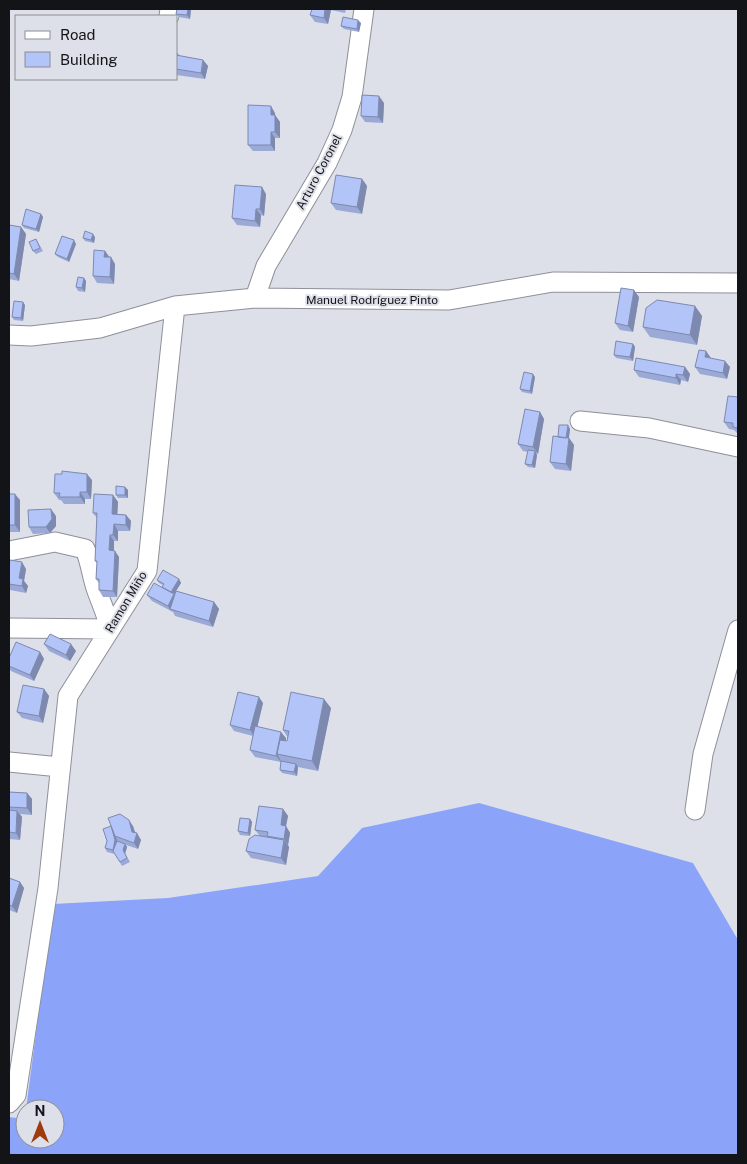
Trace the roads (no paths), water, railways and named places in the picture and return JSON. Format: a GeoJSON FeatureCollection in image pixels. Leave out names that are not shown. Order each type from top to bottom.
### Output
{"type":"FeatureCollection","features":[{"type":"Feature","properties":{"kind":"street","name":"Arturo Coronel"},"geometry":{"type":"LineString","coordinates":[[255,298],[266,266],[327,162],[342,130],[352,97],[364,9]]}},
{"type":"Feature","properties":{"kind":"street","name":"Manuel Rodríguez Pinto"},"geometry":{"type":"LineString","coordinates":[[9,335],[31,336],[100,328],[175,306],[255,298],[449,300],[553,282],[738,283]]}},
{"type":"Feature","properties":{"kind":"street","name":"Ramon Miño"},"geometry":{"type":"LineString","coordinates":[[9,1103],[16,1095],[48,888],[68,696],[147,570],[175,306]]}},
{"type":"Feature","properties":{"kind":"street"},"geometry":{"type":"LineString","coordinates":[[580,421],[649,428],[738,446]]}},
{"type":"Feature","properties":{"kind":"street"},"geometry":{"type":"LineString","coordinates":[[9,551],[55,542],[85,549],[92,566],[97,591],[106,608],[110,629],[9,628]]}},
{"type":"Feature","properties":{"kind":"street"},"geometry":{"type":"LineString","coordinates":[[695,810],[703,754],[738,630]]}},
{"type":"Feature","properties":{"kind":"street"},"geometry":{"type":"LineString","coordinates":[[9,762],[60,767]]}}]}
